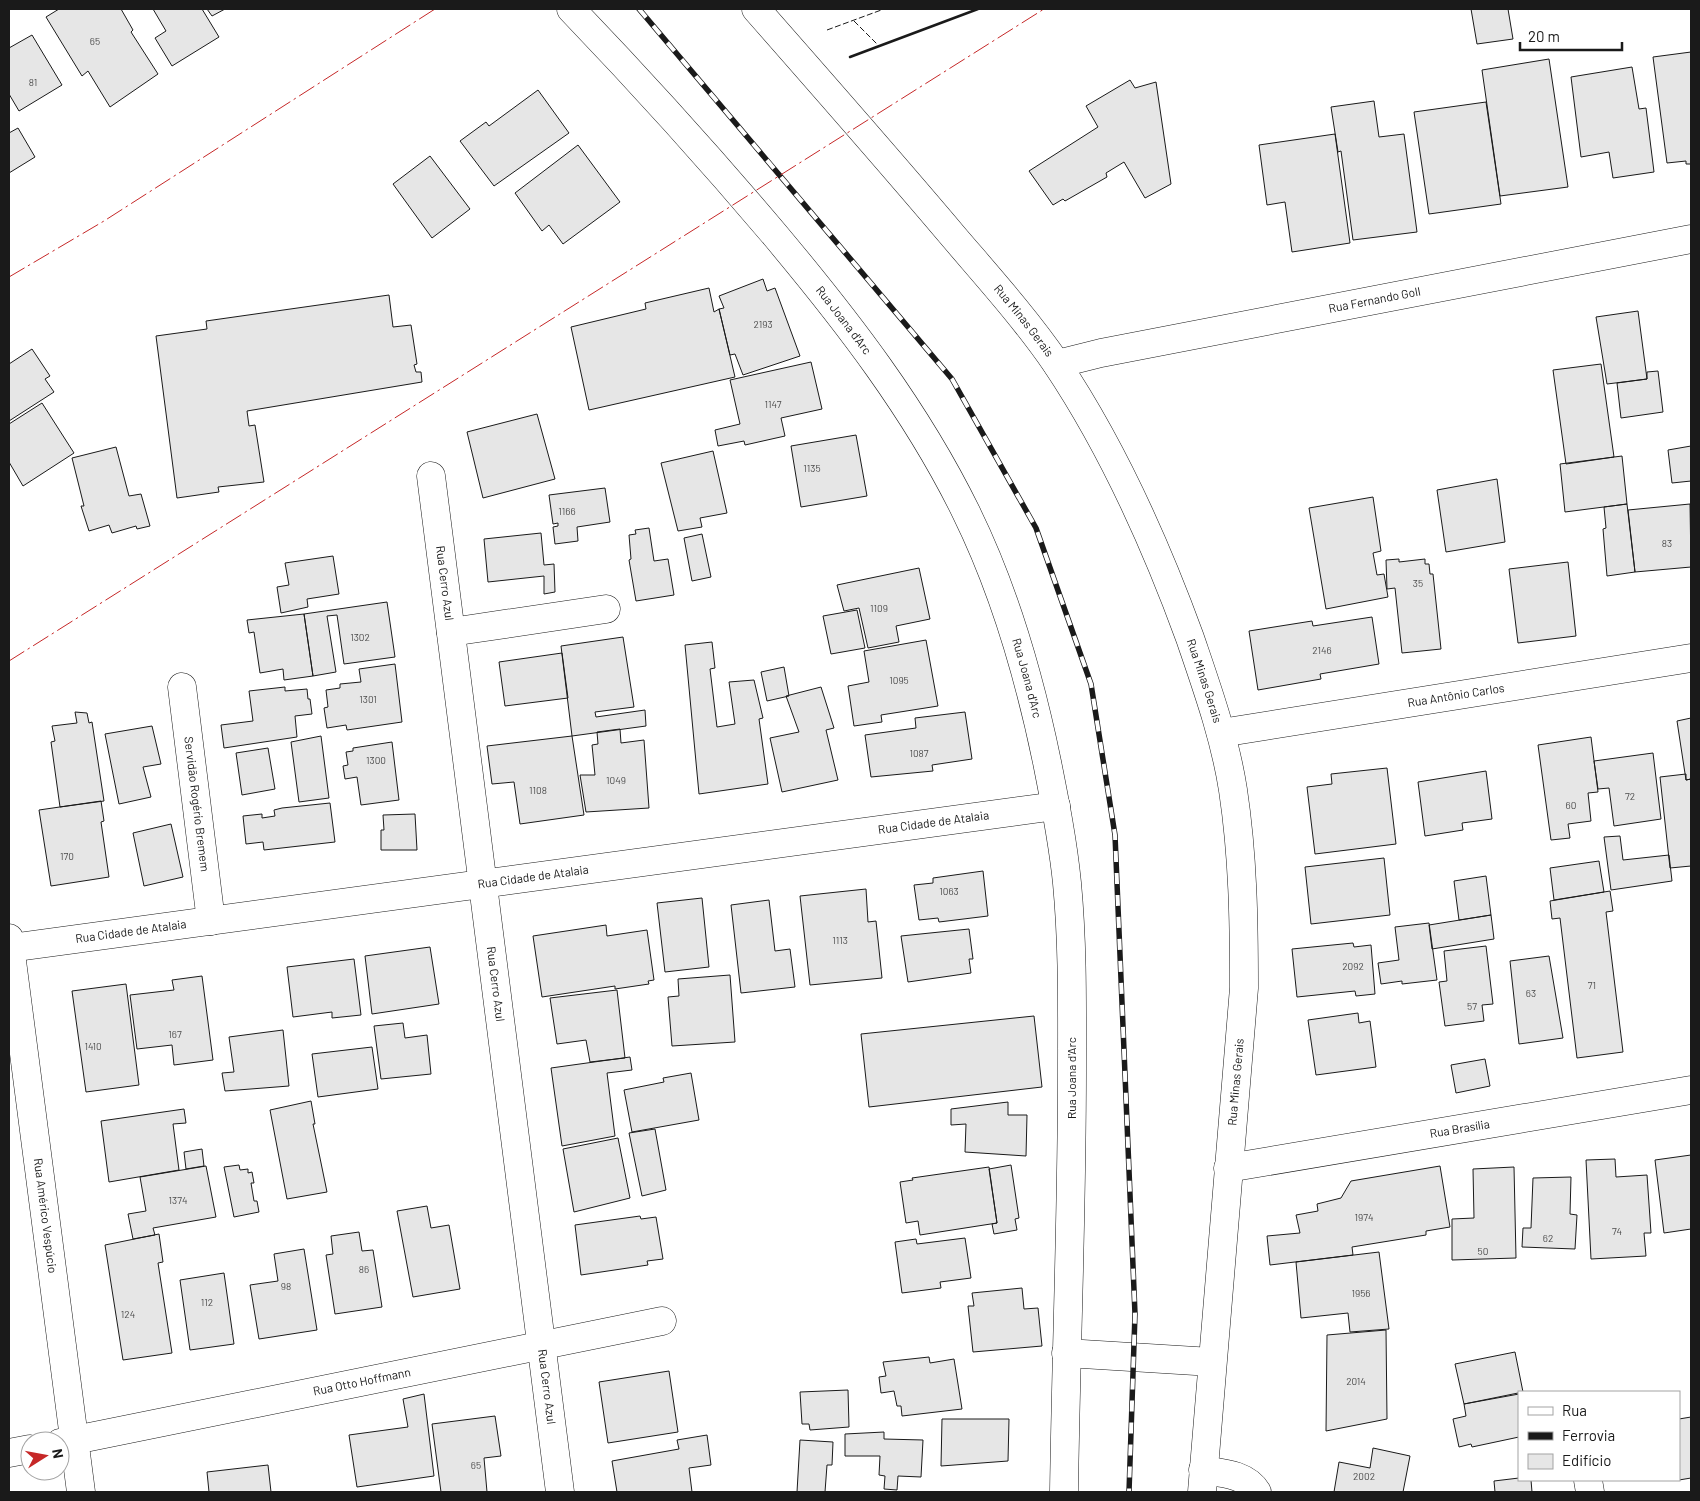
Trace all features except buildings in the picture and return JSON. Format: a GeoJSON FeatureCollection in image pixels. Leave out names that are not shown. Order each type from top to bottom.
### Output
{"type":"FeatureCollection","features":[{"type":"Feature","properties":{"kind":"street","name":"Rua Joana d'Arc"},"geometry":{"type":"LineString","coordinates":[[571,9],[688,133],[833,303],[925,437],[966,512],[1006,606],[1038,716],[1056,806],[1067,884],[1072,976],[1072,1130],[1064,1492]]}},
{"type":"Feature","properties":{"kind":"street","name":"Rua Minas Gerais"},"geometry":{"type":"LineString","coordinates":[[756,9],[909,182],[1018,311],[1057,364],[1111,455],[1168,578],[1210,692],[1233,788],[1240,844],[1244,917],[1244,988],[1203,1481]]}},
{"type":"Feature","properties":{"kind":"street","name":"Rua Fernando Goll"},"geometry":{"type":"LineString","coordinates":[[1057,364],[1100,353],[1691,239]]}},
{"type":"Feature","properties":{"kind":"street","name":"Rua Cerro Azul"},"geometry":{"type":"LineString","coordinates":[[431,476],[560,1492]]}},
{"type":"Feature","properties":{"kind":"street"},"geometry":{"type":"LineString","coordinates":[[451,632],[606,609]]}},
{"type":"Feature","properties":{"kind":"street","name":"Rua Antônio Carlos"},"geometry":{"type":"LineString","coordinates":[[1221,733],[1691,658]]}},
{"type":"Feature","properties":{"kind":"street","name":"Servidão Rogério Bremem"},"geometry":{"type":"LineString","coordinates":[[182,687],[211,921]]}},
{"type":"Feature","properties":{"kind":"street","name":"Rua Cidade de Atalaia"},"geometry":{"type":"LineString","coordinates":[[9,943],[211,921],[1056,806]]}},
{"type":"Feature","properties":{"kind":"street","name":"Rua Américo Vespúcio"},"geometry":{"type":"LineString","coordinates":[[9,943],[66,1431]]}},
{"type":"Feature","properties":{"kind":"street","name":"Rua Brasília"},"geometry":{"type":"LineString","coordinates":[[1228,1168],[1691,1090]]}},
{"type":"Feature","properties":{"kind":"street","name":"Rua Otto Hoffmann"},"geometry":{"type":"LineString","coordinates":[[70,1440],[662,1321]]}},
{"type":"Feature","properties":{"kind":"street"},"geometry":{"type":"LineString","coordinates":[[1066,1353],[1212,1362]]}},
{"type":"Feature","properties":{"kind":"street","name":"Rua Américo Vespúcio"},"geometry":{"type":"LineString","coordinates":[[70,1452],[81,1492]]}},
{"type":"Feature","properties":{"kind":"street"},"geometry":{"type":"LineString","coordinates":[[1203,1481],[1237,1476],[1253,1485],[1257,1492]]}},
{"type":"Feature","properties":{"kind":"railway"},"geometry":{"type":"LineString","coordinates":[[639,9],[952,379],[1036,528],[1091,684],[1115,835],[1135,1314],[1129,1492]]}},
{"type":"Feature","properties":{"kind":"fence"},"geometry":{"type":"LineString","coordinates":[[827,30],[884,9]]}},
{"type":"Feature","properties":{"kind":"fence"},"geometry":{"type":"LineString","coordinates":[[854,21],[879,46]]}},
{"type":"Feature","properties":{"kind":"wall"},"geometry":{"type":"LineString","coordinates":[[850,57],[978,9]]}},
{"type":"Feature","properties":{"kind":"power"},"geometry":{"type":"LineString","coordinates":[[9,277],[104,221],[435,9]]}},
{"type":"Feature","properties":{"kind":"power"},"geometry":{"type":"LineString","coordinates":[[9,661],[1044,9]]}}]}
